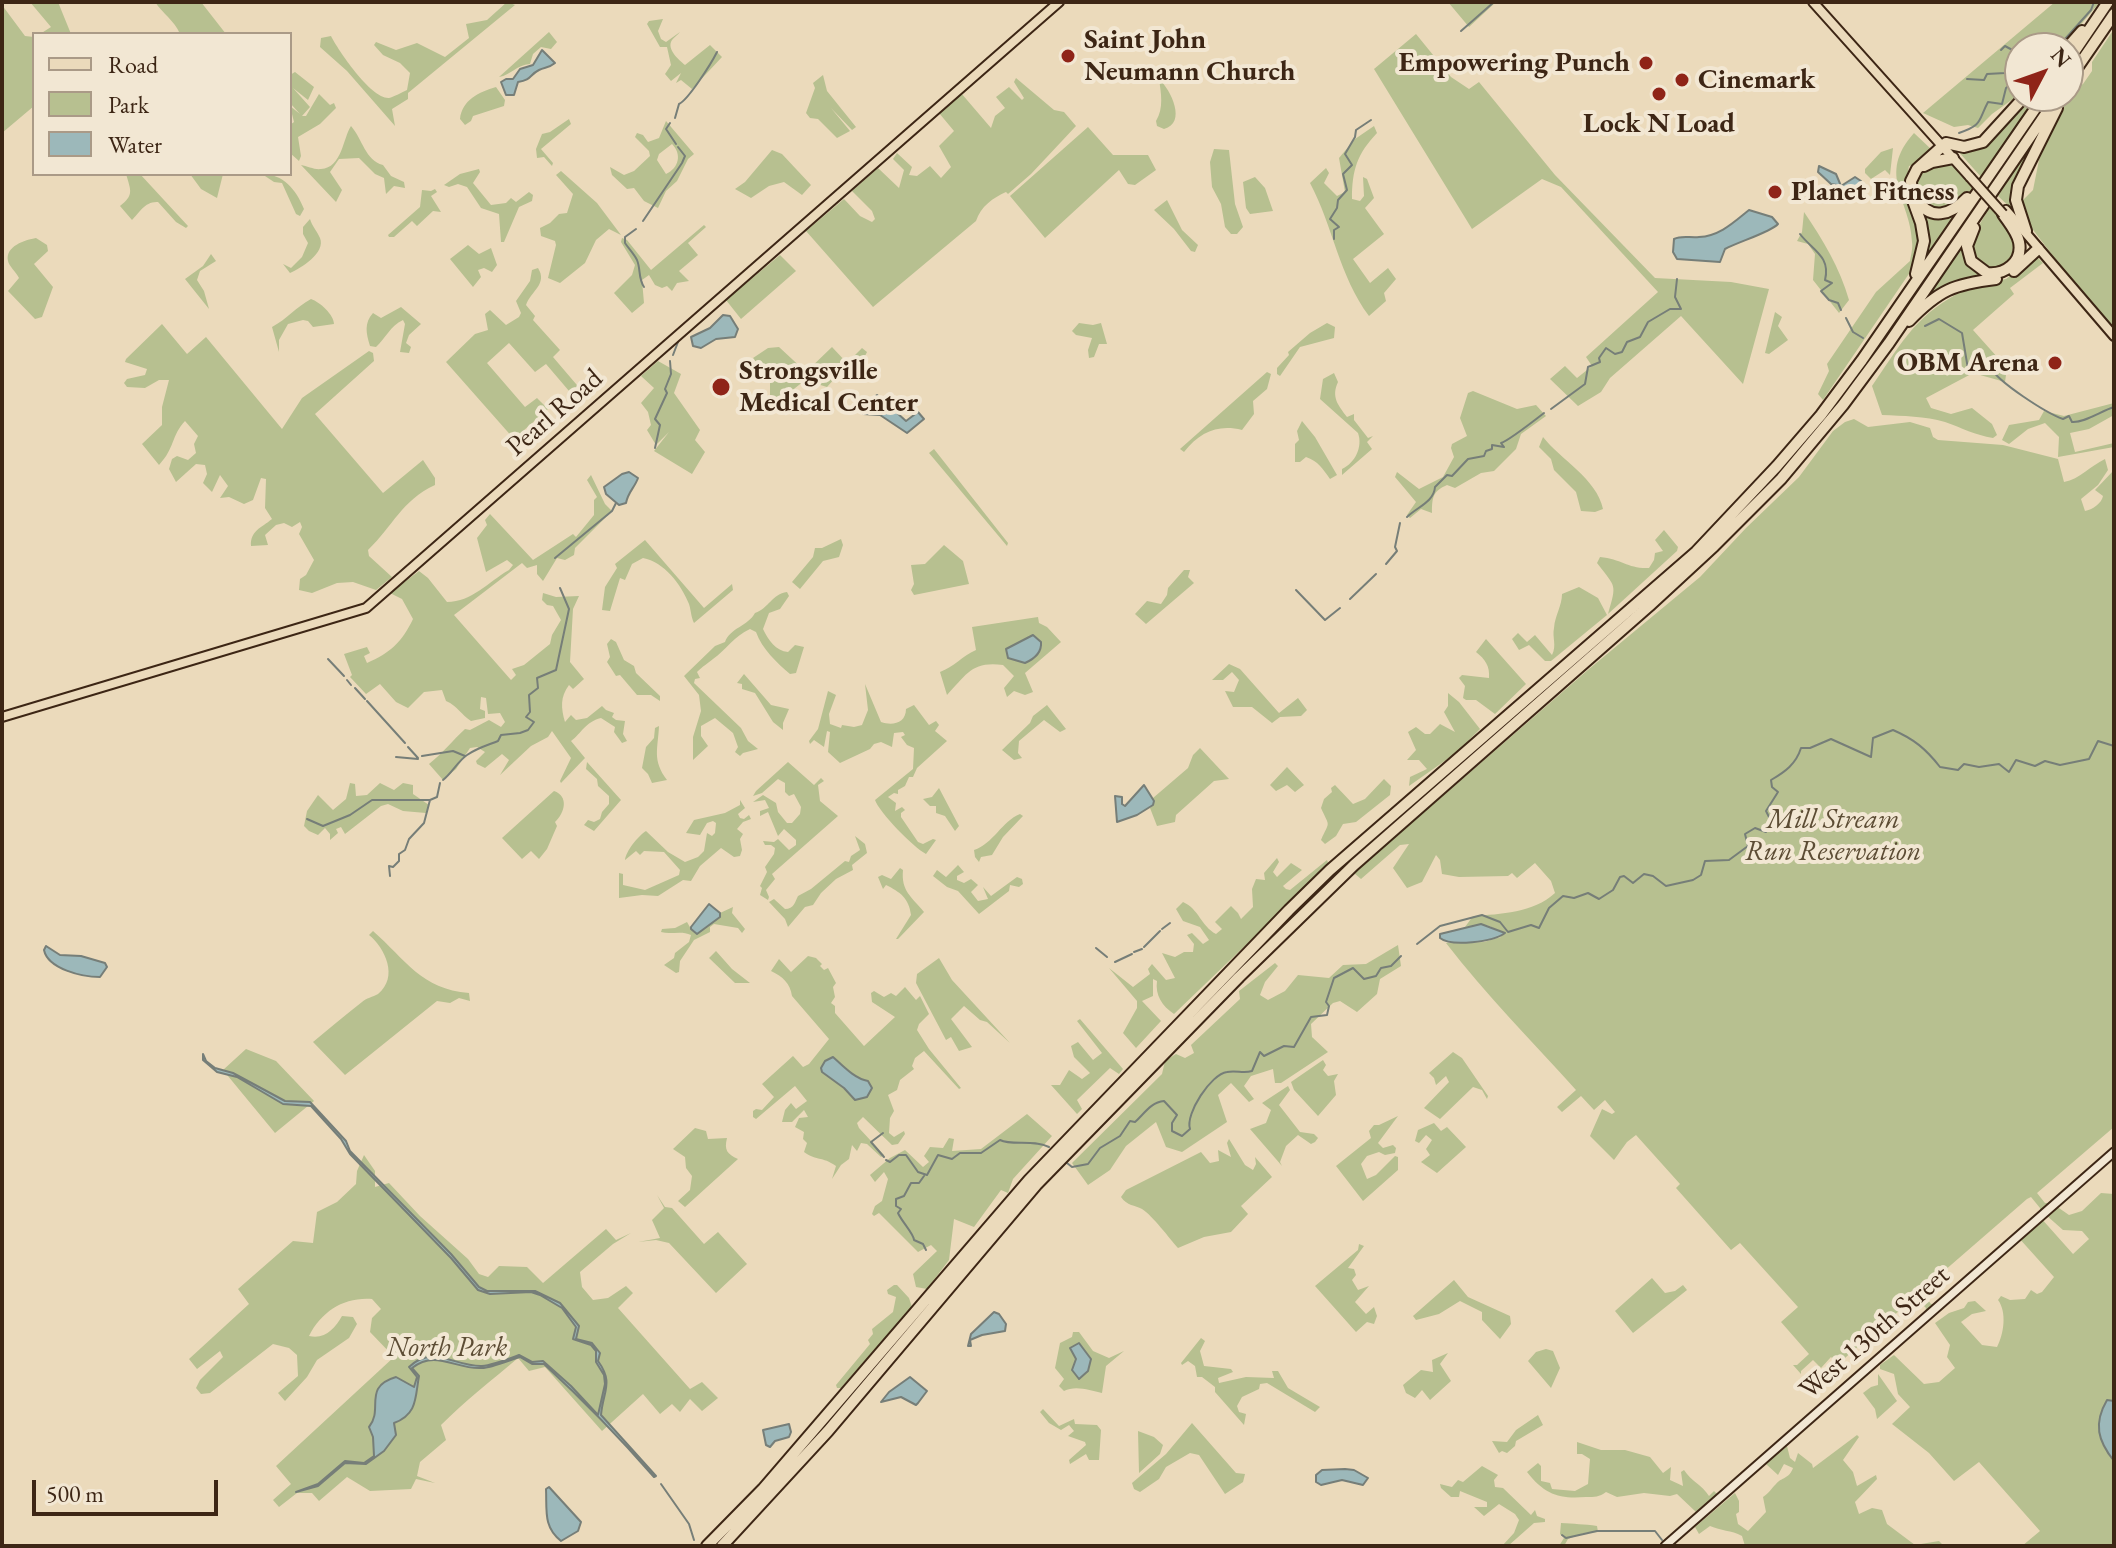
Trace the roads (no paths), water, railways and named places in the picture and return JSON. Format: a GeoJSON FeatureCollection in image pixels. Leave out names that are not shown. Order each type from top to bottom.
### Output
{"type":"FeatureCollection","features":[{"type":"Feature","properties":{"kind":"highway"},"geometry":{"type":"LineString","coordinates":[[2081,32],[2108,2]]}},
{"type":"Feature","properties":{"kind":"highway"},"geometry":{"type":"LineString","coordinates":[[2084,37],[2108,2]]}},
{"type":"Feature","properties":{"kind":"highway"},"geometry":{"type":"LineString","coordinates":[[2084,58],[2114,14]]}},
{"type":"Feature","properties":{"kind":"highway"},"geometry":{"type":"LineString","coordinates":[[2084,65],[2105,28]]}},
{"type":"Feature","properties":{"kind":"highway"},"geometry":{"type":"LineString","coordinates":[[1890,319],[1915,275],[1924,249],[1922,228],[1912,198],[1911,181],[1917,169],[1944,145],[1964,147],[1983,142],[2010,112]]}},
{"type":"Feature","properties":{"kind":"highway"},"geometry":{"type":"LineString","coordinates":[[707,1546],[763,1489],[1029,1180],[1330,870],[1705,543],[1821,415],[2033,112]]}},
{"type":"Feature","properties":{"kind":"highway"},"geometry":{"type":"LineString","coordinates":[[722,1546],[828,1431],[1037,1184],[1239,977],[1354,865],[1714,546],[1781,479],[1843,405],[1889,343],[2049,112]]}},
{"type":"Feature","properties":{"kind":"highway"},"geometry":{"type":"LineString","coordinates":[[2026,231],[2016,200],[2018,186],[2053,112]]}},
{"type":"Feature","properties":{"kind":"highway"},"geometry":{"type":"LineString","coordinates":[[1953,158],[1927,164],[1914,181],[1916,199],[1922,208],[1932,213],[1942,215],[1957,209],[2007,150]]}},
{"type":"Feature","properties":{"kind":"highway"},"geometry":{"type":"LineString","coordinates":[[2005,212],[2016,235],[2019,252],[2014,264],[2006,270],[1987,273],[1969,259],[1968,238],[2014,161]]}},
{"type":"Feature","properties":{"kind":"highway"},"geometry":{"type":"LineString","coordinates":[[1889,343],[1925,304],[1942,291],[1959,284],[2006,276],[2038,249]]}},
{"type":"Feature","properties":{"kind":"main road","name":"Pearl Road"},"geometry":{"type":"LineString","coordinates":[[2,717],[366,608],[1059,2]]}},
{"type":"Feature","properties":{"kind":"main road"},"geometry":{"type":"LineString","coordinates":[[1813,2],[1930,130],[1935,131],[1953,158],[1972,175]]}},
{"type":"Feature","properties":{"kind":"main road"},"geometry":{"type":"LineString","coordinates":[[1944,145],[2114,336]]}},
{"type":"Feature","properties":{"kind":"main road"},"geometry":{"type":"LineString","coordinates":[[2005,212],[2026,231],[2038,249]]}},
{"type":"Feature","properties":{"kind":"main road","name":"West 130th Street"},"geometry":{"type":"LineString","coordinates":[[1665,1546],[2114,1152]]}},
{"type":"Feature","properties":{"kind":"water"},"geometry":{"type":"Polygon","coordinates":[[[542,50],[555,63],[518,82],[514,95],[506,95],[501,82],[513,79],[520,69],[533,65],[542,50]]]}},
{"type":"Feature","properties":{"kind":"water"},"geometry":{"type":"Polygon","coordinates":[[[1819,166],[1836,174],[1841,186],[1855,177],[1861,181],[1860,187],[1842,195],[1837,185],[1831,184],[1818,172],[1819,166]]]}},
{"type":"Feature","properties":{"kind":"water"},"geometry":{"type":"Polygon","coordinates":[[[1749,210],[1772,217],[1778,224],[1725,249],[1720,262],[1677,259],[1673,252],[1674,239],[1714,234],[1749,210]]]}},
{"type":"Feature","properties":{"kind":"water"},"geometry":{"type":"Polygon","coordinates":[[[723,315],[730,316],[738,329],[735,337],[716,339],[701,348],[693,346],[691,337],[710,328],[723,315]]]}},
{"type":"Feature","properties":{"kind":"water"},"geometry":{"type":"Polygon","coordinates":[[[877,395],[906,421],[918,412],[924,419],[907,433],[880,415],[863,414],[861,406],[877,395]]]}},
{"type":"Feature","properties":{"kind":"water"},"geometry":{"type":"Polygon","coordinates":[[[629,472],[638,478],[626,503],[619,505],[606,494],[604,487],[629,472]]]}},
{"type":"Feature","properties":{"kind":"water"},"geometry":{"type":"Polygon","coordinates":[[[1033,635],[1041,642],[1039,652],[1034,657],[1025,663],[1008,658],[1006,649],[1033,635]]]}},
{"type":"Feature","properties":{"kind":"water"},"geometry":{"type":"Polygon","coordinates":[[[1144,785],[1154,801],[1153,805],[1117,822],[1115,796],[1122,797],[1125,806],[1144,785]]]}},
{"type":"Feature","properties":{"kind":"water"},"geometry":{"type":"Polygon","coordinates":[[[709,904],[720,913],[720,917],[697,934],[691,927],[709,904]]]}},
{"type":"Feature","properties":{"kind":"water"},"geometry":{"type":"Polygon","coordinates":[[[1481,924],[1505,933],[1472,942],[1440,938],[1440,934],[1481,924]]]}},
{"type":"Feature","properties":{"kind":"water"},"geometry":{"type":"Polygon","coordinates":[[[46,946],[60,955],[81,956],[105,963],[107,967],[100,977],[67,971],[47,957],[46,946]]]}},
{"type":"Feature","properties":{"kind":"water"},"geometry":{"type":"Polygon","coordinates":[[[203,1054],[215,1068],[233,1073],[285,1101],[310,1102],[346,1141],[350,1151],[479,1287],[487,1291],[535,1291],[560,1303],[579,1326],[576,1339],[592,1343],[600,1353],[598,1361],[607,1381],[601,1415],[656,1476],[544,1364],[532,1364],[520,1357],[495,1365],[473,1368],[429,1360],[412,1368],[419,1376],[414,1404],[407,1415],[394,1423],[396,1435],[384,1451],[366,1464],[345,1463],[318,1486],[296,1492],[318,1484],[345,1461],[364,1463],[374,1456],[369,1427],[375,1413],[376,1392],[386,1381],[396,1377],[414,1387],[417,1377],[409,1367],[418,1360],[436,1357],[482,1366],[519,1355],[532,1362],[543,1361],[598,1415],[604,1375],[591,1345],[573,1339],[576,1327],[562,1308],[531,1292],[490,1294],[478,1290],[350,1154],[341,1139],[311,1106],[283,1104],[237,1077],[217,1072],[203,1060],[203,1054]]]}},
{"type":"Feature","properties":{"kind":"water"},"geometry":{"type":"Polygon","coordinates":[[[833,1057],[854,1075],[868,1081],[872,1088],[867,1097],[855,1100],[822,1072],[825,1061],[833,1057]]]}},
{"type":"Feature","properties":{"kind":"water"},"geometry":{"type":"Polygon","coordinates":[[[994,1312],[1006,1324],[1005,1331],[982,1335],[970,1340],[971,1346],[968,1346],[971,1334],[994,1312]]]}},
{"type":"Feature","properties":{"kind":"water"},"geometry":{"type":"Polygon","coordinates":[[[1079,1343],[1091,1359],[1088,1371],[1079,1379],[1072,1370],[1076,1359],[1070,1348],[1079,1343]]]}},
{"type":"Feature","properties":{"kind":"water"},"geometry":{"type":"Polygon","coordinates":[[[910,1377],[927,1391],[916,1405],[901,1397],[881,1402],[889,1392],[910,1377]]]}},
{"type":"Feature","properties":{"kind":"water"},"geometry":{"type":"Polygon","coordinates":[[[2107,1400],[2114,1401],[2114,1461],[2099,1432],[2100,1417],[2107,1400]]]}},
{"type":"Feature","properties":{"kind":"water"},"geometry":{"type":"Polygon","coordinates":[[[789,1424],[789,1437],[775,1441],[770,1447],[766,1445],[763,1430],[789,1424]]]}},
{"type":"Feature","properties":{"kind":"water"},"geometry":{"type":"Polygon","coordinates":[[[1345,1469],[1368,1478],[1363,1485],[1342,1480],[1321,1485],[1316,1482],[1316,1475],[1322,1470],[1345,1469]]]}},
{"type":"Feature","properties":{"kind":"water"},"geometry":{"type":"Polygon","coordinates":[[[549,1487],[581,1522],[578,1531],[561,1541],[551,1530],[547,1518],[546,1489],[549,1487]]]}},
{"type":"Feature","properties":{"kind":"waterway"},"geometry":{"type":"LineString","coordinates":[[1461,31],[1494,2]]}},
{"type":"Feature","properties":{"kind":"waterway"},"geometry":{"type":"LineString","coordinates":[[2071,32],[2091,10],[2094,2]]}},
{"type":"Feature","properties":{"kind":"waterway"},"geometry":{"type":"LineString","coordinates":[[2001,50],[2004,47]]}},
{"type":"Feature","properties":{"kind":"waterway"},"geometry":{"type":"LineString","coordinates":[[675,118],[679,104],[705,73],[717,52]]}},
{"type":"Feature","properties":{"kind":"waterway"},"geometry":{"type":"LineString","coordinates":[[1967,79],[1984,80],[1987,74],[2004,73]]}},
{"type":"Feature","properties":{"kind":"waterway"},"geometry":{"type":"LineString","coordinates":[[1959,133],[1976,125],[1988,102],[2002,104],[2004,96]]}},
{"type":"Feature","properties":{"kind":"waterway"},"geometry":{"type":"LineString","coordinates":[[1334,239],[1334,230],[1339,227],[1330,219],[1338,200],[1347,190],[1343,174],[1352,165],[1345,154],[1356,130],[1371,120]]}},
{"type":"Feature","properties":{"kind":"waterway"},"geometry":{"type":"LineString","coordinates":[[670,123],[666,129],[676,144]]}},
{"type":"Feature","properties":{"kind":"waterway"},"geometry":{"type":"LineString","coordinates":[[643,221],[682,163],[685,156],[678,147]]}},
{"type":"Feature","properties":{"kind":"waterway"},"geometry":{"type":"LineString","coordinates":[[636,229],[625,237],[625,243],[637,260],[644,287]]}},
{"type":"Feature","properties":{"kind":"waterway"},"geometry":{"type":"LineString","coordinates":[[1800,234],[1823,259],[1825,280],[1832,283],[1821,291],[1829,300],[1838,303],[1841,310]]}},
{"type":"Feature","properties":{"kind":"waterway"},"geometry":{"type":"LineString","coordinates":[[1551,409],[1585,384],[1588,367],[1600,362],[1599,358],[1606,348],[1615,354],[1622,352],[1627,342],[1640,337],[1648,322],[1670,309],[1681,309],[1675,297],[1677,279]]}},
{"type":"Feature","properties":{"kind":"waterway"},"geometry":{"type":"LineString","coordinates":[[1846,318],[1853,332],[1863,338]]}},
{"type":"Feature","properties":{"kind":"waterway"},"geometry":{"type":"LineString","coordinates":[[1925,326],[1939,319],[1962,333],[1968,369],[1991,368],[2023,396],[2063,419],[2069,416],[2072,422],[2082,421],[2114,407]]}},
{"type":"Feature","properties":{"kind":"waterway"},"geometry":{"type":"LineString","coordinates":[[673,355],[678,342]]}},
{"type":"Feature","properties":{"kind":"waterway"},"geometry":{"type":"LineString","coordinates":[[655,448],[660,425],[655,419],[667,393],[670,361]]}},
{"type":"Feature","properties":{"kind":"waterway"},"geometry":{"type":"LineString","coordinates":[[1407,517],[1428,500],[1447,475],[1452,476],[1468,459],[1484,456],[1492,445],[1504,447],[1501,443],[1544,413]]}},
{"type":"Feature","properties":{"kind":"waterway"},"geometry":{"type":"LineString","coordinates":[[555,558],[612,511],[616,503]]}},
{"type":"Feature","properties":{"kind":"waterway"},"geometry":{"type":"LineString","coordinates":[[1386,564],[1397,551],[1395,547],[1400,523]]}},
{"type":"Feature","properties":{"kind":"waterway"},"geometry":{"type":"LineString","coordinates":[[1350,599],[1376,574]]}},
{"type":"Feature","properties":{"kind":"waterway"},"geometry":{"type":"LineString","coordinates":[[443,780],[471,753],[498,741],[501,735],[528,730],[534,722],[526,717],[530,712],[529,695],[538,688],[537,678],[556,670],[569,609],[560,588]]}},
{"type":"Feature","properties":{"kind":"waterway"},"geometry":{"type":"LineString","coordinates":[[1296,590],[1325,620],[1340,608]]}},
{"type":"Feature","properties":{"kind":"waterway"},"geometry":{"type":"LineString","coordinates":[[328,659],[344,676]]}},
{"type":"Feature","properties":{"kind":"waterway"},"geometry":{"type":"LineString","coordinates":[[347,680],[351,685]]}},
{"type":"Feature","properties":{"kind":"waterway"},"geometry":{"type":"LineString","coordinates":[[355,688],[365,699]]}},
{"type":"Feature","properties":{"kind":"waterway"},"geometry":{"type":"LineString","coordinates":[[367,701],[405,743]]}},
{"type":"Feature","properties":{"kind":"waterway"},"geometry":{"type":"LineString","coordinates":[[1417,944],[1440,926],[1482,915],[1500,922],[1508,932],[1531,925],[1539,928],[1549,908],[1563,896],[1574,898],[1588,893],[1599,899],[1613,890],[1620,877],[1624,876],[1633,883],[1644,874],[1653,876],[1666,886],[1693,880],[1701,875],[1705,861],[1729,860],[1748,846],[1745,834],[1755,828],[1766,832],[1770,819],[1766,811],[1778,792],[1772,787],[1771,780],[1789,767],[1801,748],[1810,748],[1831,739],[1871,757],[1873,738],[1893,730],[1919,745],[1940,767],[1958,770],[1964,764],[1979,767],[1999,764],[2009,772],[2016,760],[2035,766],[2045,761],[2060,765],[2089,759],[2098,741],[2114,746]]}},
{"type":"Feature","properties":{"kind":"waterway"},"geometry":{"type":"LineString","coordinates":[[408,747],[418,758]]}},
{"type":"Feature","properties":{"kind":"waterway"},"geometry":{"type":"LineString","coordinates":[[422,756],[453,751],[465,756]]}},
{"type":"Feature","properties":{"kind":"waterway"},"geometry":{"type":"LineString","coordinates":[[396,757],[418,759]]}},
{"type":"Feature","properties":{"kind":"waterway"},"geometry":{"type":"LineString","coordinates":[[307,819],[323,826],[350,815],[372,800],[430,800],[437,797],[440,783]]}},
{"type":"Feature","properties":{"kind":"waterway"},"geometry":{"type":"LineString","coordinates":[[390,876],[389,866],[393,867],[399,861],[399,854],[424,823],[430,800]]}},
{"type":"Feature","properties":{"kind":"waterway"},"geometry":{"type":"LineString","coordinates":[[1162,929],[1170,923]]}},
{"type":"Feature","properties":{"kind":"waterway"},"geometry":{"type":"LineString","coordinates":[[1144,947],[1160,931]]}},
{"type":"Feature","properties":{"kind":"waterway"},"geometry":{"type":"LineString","coordinates":[[1096,948],[1107,957]]}},
{"type":"Feature","properties":{"kind":"waterway"},"geometry":{"type":"LineString","coordinates":[[1134,952],[1142,949]]}},
{"type":"Feature","properties":{"kind":"waterway"},"geometry":{"type":"LineString","coordinates":[[1115,962],[1132,954]]}},
{"type":"Feature","properties":{"kind":"waterway"},"geometry":{"type":"LineString","coordinates":[[1067,1163],[1072,1167],[1088,1164],[1100,1148],[1120,1136],[1130,1121],[1135,1122],[1159,1102],[1164,1101],[1177,1115],[1172,1131],[1182,1136],[1190,1129],[1189,1122],[1195,1105],[1221,1074],[1252,1071],[1260,1052],[1264,1056],[1284,1046],[1294,1047],[1311,1017],[1327,1015],[1329,1006],[1326,1002],[1334,978],[1353,968],[1364,979],[1376,976],[1381,968],[1391,966],[1401,956]]}},
{"type":"Feature","properties":{"kind":"waterway"},"geometry":{"type":"LineString","coordinates":[[883,1133],[871,1142],[884,1157]]}},
{"type":"Feature","properties":{"kind":"waterway"},"geometry":{"type":"LineString","coordinates":[[886,1160],[890,1162],[899,1155],[906,1155],[918,1172],[927,1175],[938,1155],[952,1159],[960,1153],[981,1153],[1000,1140],[1049,1147]]}},
{"type":"Feature","properties":{"kind":"waterway"},"geometry":{"type":"LineString","coordinates":[[924,1176],[919,1183],[911,1183],[904,1196],[896,1199],[896,1206],[901,1209],[898,1213],[914,1240],[923,1244],[926,1250]]}},
{"type":"Feature","properties":{"kind":"waterway"},"geometry":{"type":"LineString","coordinates":[[661,1484],[689,1524],[694,1540]]}},
{"type":"Feature","properties":{"kind":"waterway"},"geometry":{"type":"LineString","coordinates":[[1562,1535],[1566,1538],[1597,1531],[1655,1531],[1662,1540]]}},
{"type":"Feature","properties":{"kind":"place","name":"Saint John Neumann Church"},"geometry":{"type":"Point","coordinates":[1068,56]}},
{"type":"Feature","properties":{"kind":"place","name":"Empowering Punch"},"geometry":{"type":"Point","coordinates":[1646,63]}},
{"type":"Feature","properties":{"kind":"place","name":"Cinemark"},"geometry":{"type":"Point","coordinates":[1682,80]}},
{"type":"Feature","properties":{"kind":"place","name":"Lock N Load"},"geometry":{"type":"Point","coordinates":[1659,94]}},
{"type":"Feature","properties":{"kind":"place","name":"Planet Fitness"},"geometry":{"type":"Point","coordinates":[1775,192]}},
{"type":"Feature","properties":{"kind":"place","name":"OBM Arena"},"geometry":{"type":"Point","coordinates":[2055,363]}},
{"type":"Feature","properties":{"kind":"place","name":"Strongsville Medical Center"},"geometry":{"type":"Point","coordinates":[721,387]}},
{"type":"Feature","properties":{"kind":"park label","name":"Mill Stream Run Reservation"},"geometry":{"type":"Point","coordinates":[1833,836]}},
{"type":"Feature","properties":{"kind":"park label","name":"North Park"},"geometry":{"type":"Point","coordinates":[447,1348]}}]}
